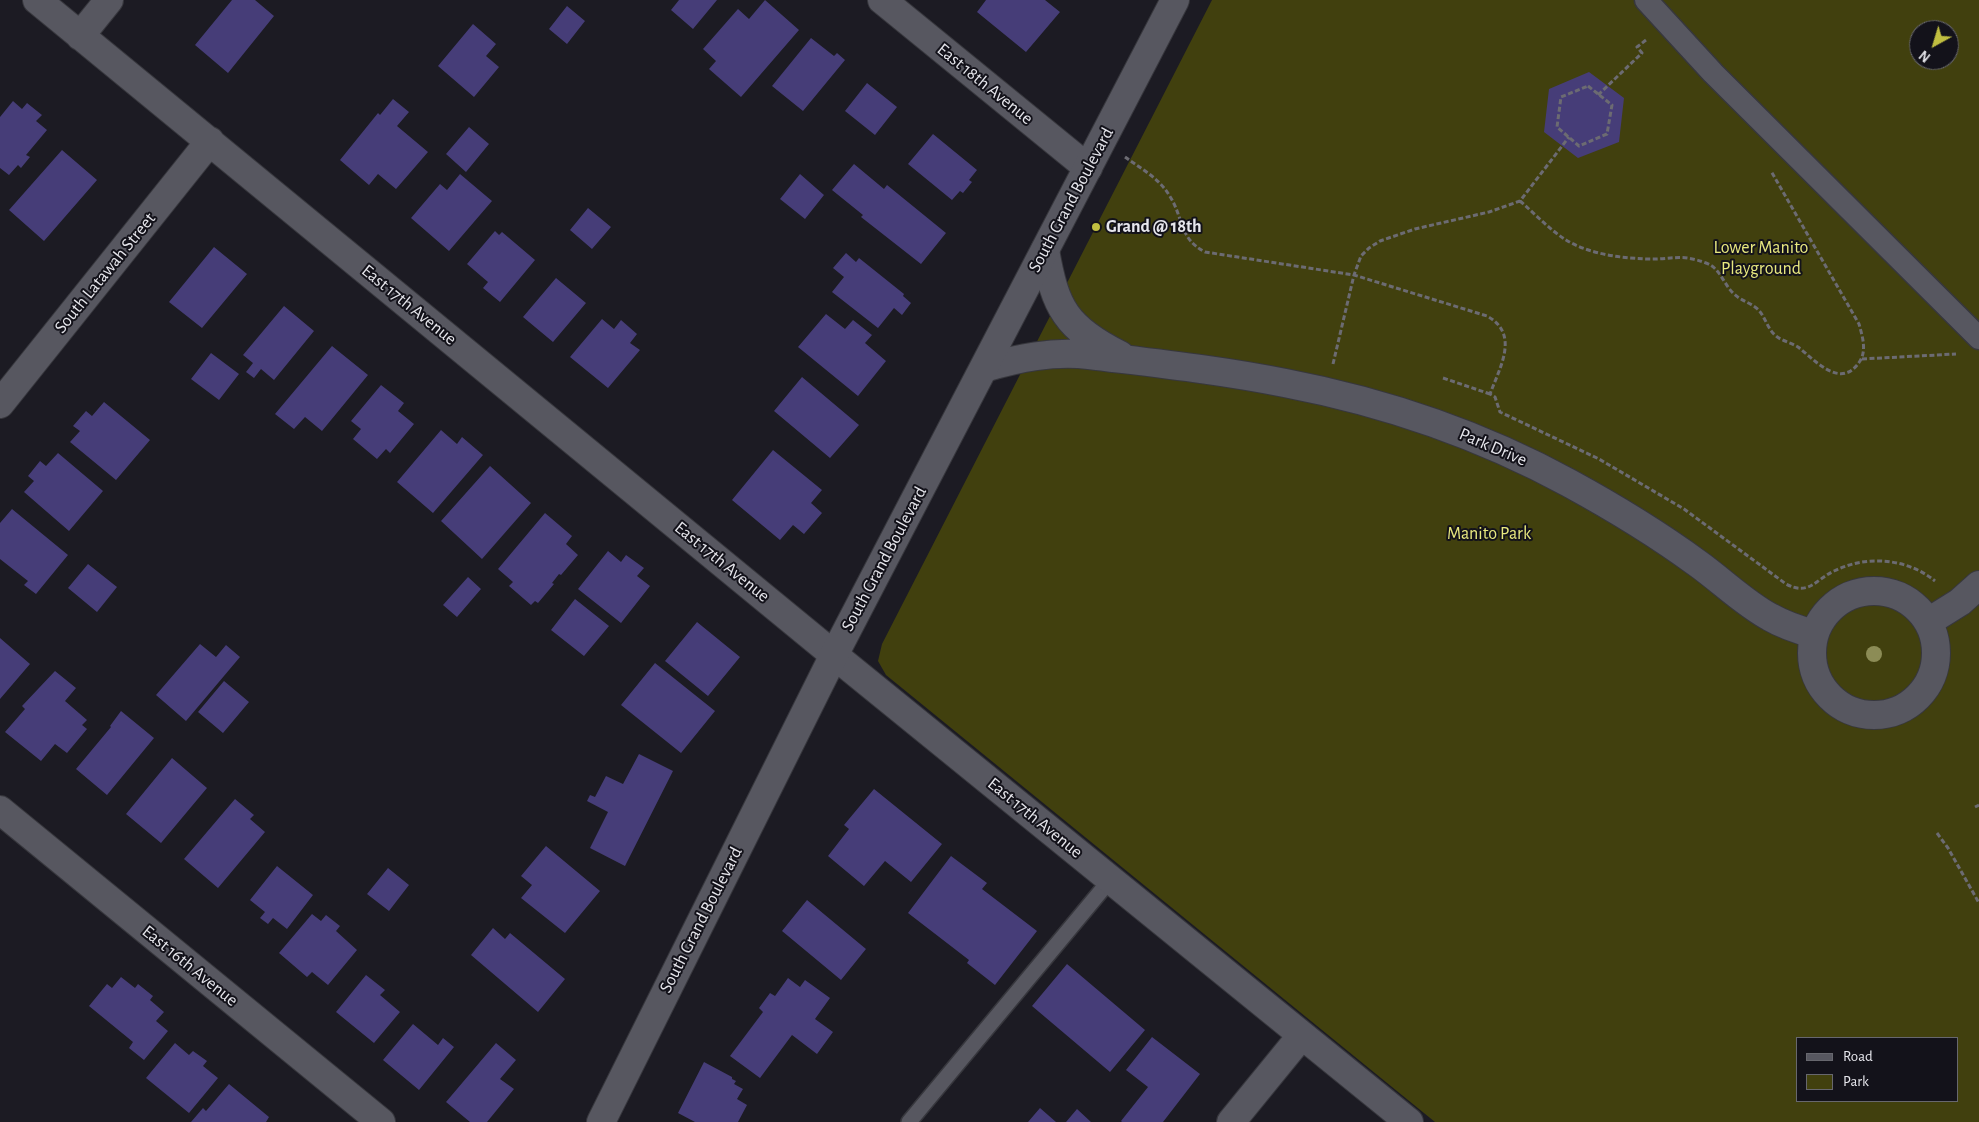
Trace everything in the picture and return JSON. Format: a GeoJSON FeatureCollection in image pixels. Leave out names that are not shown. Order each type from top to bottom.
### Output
{"type":"FeatureCollection","features":[{"type":"Feature","properties":{"kind":"street","name":"East 17th Avenue"},"geometry":{"type":"LineString","coordinates":[[37,0],[834,655],[1409,1122]]}},
{"type":"Feature","properties":{"kind":"street"},"geometry":{"type":"LineString","coordinates":[[80,36],[109,0]]}},
{"type":"Feature","properties":{"kind":"street","name":"East 18th Avenue"},"geometry":{"type":"LineString","coordinates":[[882,0],[1088,168]]}},
{"type":"Feature","properties":{"kind":"street","name":"South Grand Boulevard"},"geometry":{"type":"LineString","coordinates":[[601,1122],[834,655],[1175,0]]}},
{"type":"Feature","properties":{"kind":"street"},"geometry":{"type":"LineString","coordinates":[[1646,0],[1695,55],[1979,338]]}},
{"type":"Feature","properties":{"kind":"street","name":"South Latawah Street"},"geometry":{"type":"LineString","coordinates":[[0,404],[210,141]]}},
{"type":"Feature","properties":{"kind":"street","name":"Park Drive"},"geometry":{"type":"LineString","coordinates":[[1045,250],[1052,289],[1064,313],[1092,338],[1130,360]]}},
{"type":"Feature","properties":{"kind":"street","name":"Park Drive"},"geometry":{"type":"LineString","coordinates":[[984,368],[1027,357],[1058,353],[1130,360],[1248,376],[1327,392],[1428,421],[1532,464],[1647,528],[1705,568],[1768,616],[1792,628],[1814,634]]}},
{"type":"Feature","properties":{"kind":"street"},"geometry":{"type":"LineString","coordinates":[[1928,622],[1960,602],[1979,585]]}},
{"type":"Feature","properties":{"kind":"street"},"geometry":{"type":"LineString","coordinates":[[1867,591],[1885,592],[1902,598],[1917,608],[1928,622],[1934,638],[1936,656],[1933,673],[1926,688],[1914,701],[1900,710],[1883,715],[1865,715],[1848,710],[1832,700],[1821,686],[1814,670],[1812,652],[1814,634],[1822,618],[1834,605],[1850,596],[1867,591]]}},
{"type":"Feature","properties":{"kind":"street","name":"East 16th Avenue"},"geometry":{"type":"LineString","coordinates":[[0,810],[381,1122]]}},
{"type":"Feature","properties":{"kind":"street"},"geometry":{"type":"LineString","coordinates":[[1231,1122],[1302,1035]]}},
{"type":"Feature","properties":{"kind":"lane"},"geometry":{"type":"LineString","coordinates":[[909,1122],[1111,880]]}},
{"type":"Feature","properties":{"kind":"path"},"geometry":{"type":"LineString","coordinates":[[1598,94],[1630,64]]}},
{"type":"Feature","properties":{"kind":"path"},"geometry":{"type":"LineString","coordinates":[[1588,86],[1612,105],[1607,134],[1579,146],[1569,137],[1556,127],[1561,97],[1588,86]]}},
{"type":"Feature","properties":{"kind":"path"},"geometry":{"type":"LineString","coordinates":[[1520,201],[1565,239],[1585,249],[1606,254],[1648,259],[1684,256],[1708,263],[1717,269],[1732,292],[1745,302],[1755,306],[1776,336],[1799,348],[1818,365],[1844,373],[1852,370],[1862,359],[1864,348],[1860,324],[1822,262],[1762,156],[1760,147],[1772,132]]}},
{"type":"Feature","properties":{"kind":"path"},"geometry":{"type":"LineString","coordinates":[[1327,392],[1354,275],[1361,256],[1380,241],[1415,229],[1488,212],[1520,201],[1569,137]]}},
{"type":"Feature","properties":{"kind":"path"},"geometry":{"type":"LineString","coordinates":[[1102,140],[1157,180],[1169,194],[1188,239],[1195,247],[1205,252],[1354,275],[1419,294],[1494,320],[1504,334],[1506,350],[1490,394]]}},
{"type":"Feature","properties":{"kind":"path"},"geometry":{"type":"LineString","coordinates":[[1862,359],[1959,354]]}},
{"type":"Feature","properties":{"kind":"path"},"geometry":{"type":"LineString","coordinates":[[1442,378],[1490,394],[1495,397],[1500,412],[1600,459],[1684,509],[1773,576],[1794,588],[1810,586],[1832,571],[1853,563],[1872,560],[1913,568],[1929,576],[1941,586]]}},
{"type":"Feature","properties":{"kind":"path"},"geometry":{"type":"LineString","coordinates":[[1975,807],[1979,805]]}},
{"type":"Feature","properties":{"kind":"path"},"geometry":{"type":"LineString","coordinates":[[1937,833],[1948,848],[1979,903]]}},
{"type":"Feature","properties":{"kind":"green space","name":"Manito Park"},"geometry":{"type":"Polygon","coordinates":[[[1212,0],[1979,0],[1979,1122],[1435,1122],[886,675],[878,661],[882,644],[1212,0]]]}},
{"type":"Feature","properties":{"kind":"building"},"geometry":{"type":"Polygon","coordinates":[[[232,0],[255,0],[274,16],[228,73],[195,45],[232,0]]]}},
{"type":"Feature","properties":{"kind":"building"},"geometry":{"type":"Polygon","coordinates":[[[679,0],[717,0],[693,29],[671,10],[679,0]]]}},
{"type":"Feature","properties":{"kind":"building"},"geometry":{"type":"Polygon","coordinates":[[[765,0],[799,30],[741,97],[709,69],[716,61],[703,49],[738,9],[749,19],[765,0]]]}},
{"type":"Feature","properties":{"kind":"building"},"geometry":{"type":"Polygon","coordinates":[[[986,0],[1045,0],[1060,12],[1026,52],[977,12],[986,0]]]}},
{"type":"Feature","properties":{"kind":"building"},"geometry":{"type":"Polygon","coordinates":[[[567,6],[585,21],[567,44],[549,29],[567,6]]]}},
{"type":"Feature","properties":{"kind":"building"},"geometry":{"type":"Polygon","coordinates":[[[473,24],[496,44],[486,56],[499,67],[474,97],[438,66],[473,24]]]}},
{"type":"Feature","properties":{"kind":"building"},"geometry":{"type":"Polygon","coordinates":[[[811,38],[834,56],[837,53],[845,60],[803,111],[772,86],[811,38]]]}},
{"type":"Feature","properties":{"kind":"building"},"geometry":{"type":"Polygon","coordinates":[[[1589,72],[1624,98],[1619,142],[1578,158],[1544,132],[1549,89],[1589,72]]]}},
{"type":"Feature","properties":{"kind":"building"},"geometry":{"type":"Polygon","coordinates":[[[867,83],[897,107],[875,135],[845,111],[867,83]]]}},
{"type":"Feature","properties":{"kind":"building"},"geometry":{"type":"Polygon","coordinates":[[[393,99],[409,112],[397,126],[428,152],[396,189],[378,174],[369,185],[340,160],[378,113],[380,115],[393,99]]]}},
{"type":"Feature","properties":{"kind":"building"},"geometry":{"type":"Polygon","coordinates":[[[13,101],[22,109],[27,103],[42,115],[36,121],[47,130],[26,155],[30,157],[21,168],[18,165],[9,175],[0,168],[0,117],[13,101]]]}},
{"type":"Feature","properties":{"kind":"building"},"geometry":{"type":"Polygon","coordinates":[[[469,127],[489,144],[466,172],[446,154],[469,127]]]}},
{"type":"Feature","properties":{"kind":"building"},"geometry":{"type":"Polygon","coordinates":[[[933,134],[977,170],[969,180],[972,182],[963,193],[960,191],[952,200],[908,164],[933,134]]]}},
{"type":"Feature","properties":{"kind":"building"},"geometry":{"type":"Polygon","coordinates":[[[62,150],[97,180],[44,241],[9,210],[62,150]]]}},
{"type":"Feature","properties":{"kind":"building"},"geometry":{"type":"Polygon","coordinates":[[[854,164],[884,189],[887,185],[946,233],[921,264],[861,217],[863,215],[832,190],[854,164]]]}},
{"type":"Feature","properties":{"kind":"building"},"geometry":{"type":"Polygon","coordinates":[[[460,174],[492,201],[449,251],[411,218],[440,184],[447,190],[460,174]]]}},
{"type":"Feature","properties":{"kind":"building"},"geometry":{"type":"Polygon","coordinates":[[[800,174],[824,195],[805,219],[780,199],[800,174]]]}},
{"type":"Feature","properties":{"kind":"building"},"geometry":{"type":"Polygon","coordinates":[[[588,208],[611,227],[592,249],[570,230],[588,208]]]}},
{"type":"Feature","properties":{"kind":"building"},"geometry":{"type":"Polygon","coordinates":[[[495,231],[499,235],[502,232],[535,260],[500,302],[483,288],[488,282],[467,264],[495,231]]]}},
{"type":"Feature","properties":{"kind":"building"},"geometry":{"type":"Polygon","coordinates":[[[214,247],[247,274],[202,328],[169,302],[214,247]]]}},
{"type":"Feature","properties":{"kind":"building"},"geometry":{"type":"Polygon","coordinates":[[[846,253],[856,262],[859,258],[904,294],[903,296],[911,303],[902,315],[894,308],[878,328],[832,292],[844,277],[833,268],[846,253]]]}},
{"type":"Feature","properties":{"kind":"building"},"geometry":{"type":"Polygon","coordinates":[[[556,278],[586,303],[553,342],[523,317],[556,278]]]}},
{"type":"Feature","properties":{"kind":"building"},"geometry":{"type":"Polygon","coordinates":[[[284,306],[314,331],[274,380],[261,369],[254,378],[246,372],[253,363],[243,355],[284,306]]]}},
{"type":"Feature","properties":{"kind":"building"},"geometry":{"type":"Polygon","coordinates":[[[826,314],[845,329],[853,320],[872,335],[865,343],[886,361],[858,396],[798,347],[826,314]]]}},
{"type":"Feature","properties":{"kind":"building"},"geometry":{"type":"Polygon","coordinates":[[[602,319],[614,329],[621,320],[637,334],[630,343],[640,350],[608,388],[570,357],[602,319]]]}},
{"type":"Feature","properties":{"kind":"building"},"geometry":{"type":"Polygon","coordinates":[[[332,346],[368,375],[322,431],[305,417],[294,429],[275,414],[332,346]]]}},
{"type":"Feature","properties":{"kind":"building"},"geometry":{"type":"Polygon","coordinates":[[[211,353],[239,374],[219,400],[191,379],[211,353]]]}},
{"type":"Feature","properties":{"kind":"building"},"geometry":{"type":"Polygon","coordinates":[[[802,377],[859,425],[830,458],[774,411],[802,377]]]}},
{"type":"Feature","properties":{"kind":"building"},"geometry":{"type":"Polygon","coordinates":[[[381,385],[404,403],[398,411],[414,424],[390,453],[386,449],[377,459],[353,439],[361,429],[351,421],[381,385]]]}},
{"type":"Feature","properties":{"kind":"building"},"geometry":{"type":"Polygon","coordinates":[[[104,402],[150,440],[116,480],[70,442],[80,431],[73,426],[86,411],[92,416],[104,402]]]}},
{"type":"Feature","properties":{"kind":"building"},"geometry":{"type":"Polygon","coordinates":[[[441,430],[457,444],[462,437],[483,455],[433,513],[397,482],[441,430]]]}},
{"type":"Feature","properties":{"kind":"building"},"geometry":{"type":"Polygon","coordinates":[[[773,450],[822,490],[811,503],[822,513],[804,534],[793,525],[780,540],[732,500],[773,450]]]}},
{"type":"Feature","properties":{"kind":"building"},"geometry":{"type":"Polygon","coordinates":[[[58,453],[103,491],[69,531],[24,492],[34,481],[28,476],[40,461],[46,466],[58,453]]]}},
{"type":"Feature","properties":{"kind":"building"},"geometry":{"type":"Polygon","coordinates":[[[490,466],[531,503],[482,559],[441,521],[490,466]]]}},
{"type":"Feature","properties":{"kind":"building"},"geometry":{"type":"Polygon","coordinates":[[[12,509],[68,555],[36,594],[24,585],[28,581],[0,559],[0,523],[12,509]]]}},
{"type":"Feature","properties":{"kind":"building"},"geometry":{"type":"Polygon","coordinates":[[[545,513],[572,536],[566,544],[578,555],[561,575],[559,574],[552,583],[554,584],[538,603],[535,601],[531,605],[509,586],[513,582],[498,569],[545,513]]]}},
{"type":"Feature","properties":{"kind":"building"},"geometry":{"type":"Polygon","coordinates":[[[608,551],[621,562],[626,555],[644,568],[637,576],[650,586],[621,623],[578,589],[608,551]]]}},
{"type":"Feature","properties":{"kind":"building"},"geometry":{"type":"Polygon","coordinates":[[[88,564],[117,587],[97,612],[68,588],[88,564]]]}},
{"type":"Feature","properties":{"kind":"building"},"geometry":{"type":"Polygon","coordinates":[[[468,577],[481,589],[457,617],[443,605],[468,577]]]}},
{"type":"Feature","properties":{"kind":"building"},"geometry":{"type":"Polygon","coordinates":[[[575,599],[609,626],[584,656],[551,630],[575,599]]]}},
{"type":"Feature","properties":{"kind":"building"},"geometry":{"type":"Polygon","coordinates":[[[697,622],[740,657],[708,696],[665,661],[697,622]]]}},
{"type":"Feature","properties":{"kind":"building"},"geometry":{"type":"Polygon","coordinates":[[[0,638],[30,664],[0,699],[0,638]]]}},
{"type":"Feature","properties":{"kind":"building"},"geometry":{"type":"Polygon","coordinates":[[[200,644],[216,657],[226,645],[240,657],[186,721],[156,695],[200,644]]]}},
{"type":"Feature","properties":{"kind":"building"},"geometry":{"type":"Polygon","coordinates":[[[655,663],[715,711],[681,753],[621,705],[655,663]]]}},
{"type":"Feature","properties":{"kind":"building"},"geometry":{"type":"Polygon","coordinates":[[[55,671],[76,688],[65,701],[87,720],[82,725],[87,729],[67,753],[55,744],[41,761],[5,732],[25,709],[22,706],[55,671]]]}},
{"type":"Feature","properties":{"kind":"building"},"geometry":{"type":"Polygon","coordinates":[[[224,681],[249,702],[223,733],[198,712],[224,681]]]}},
{"type":"Feature","properties":{"kind":"building"},"geometry":{"type":"Polygon","coordinates":[[[121,711],[154,738],[107,795],[76,769],[111,727],[121,711]]]}},
{"type":"Feature","properties":{"kind":"building"},"geometry":{"type":"Polygon","coordinates":[[[639,754],[673,771],[625,866],[590,848],[608,812],[587,801],[590,795],[595,797],[606,776],[623,784],[639,754]]]}},
{"type":"Feature","properties":{"kind":"building"},"geometry":{"type":"Polygon","coordinates":[[[172,758],[207,788],[161,843],[126,814],[172,758]]]}},
{"type":"Feature","properties":{"kind":"building"},"geometry":{"type":"Polygon","coordinates":[[[874,789],[942,844],[911,882],[885,861],[864,886],[828,856],[849,829],[844,825],[874,789]]]}},
{"type":"Feature","properties":{"kind":"building"},"geometry":{"type":"Polygon","coordinates":[[[235,799],[254,815],[250,819],[265,832],[218,888],[184,859],[235,799]]]}},
{"type":"Feature","properties":{"kind":"building"},"geometry":{"type":"Polygon","coordinates":[[[546,846],[600,891],[565,933],[521,898],[532,885],[521,876],[546,846]]]}},
{"type":"Feature","properties":{"kind":"building"},"geometry":{"type":"Polygon","coordinates":[[[951,856],[987,883],[982,889],[1037,931],[995,985],[967,963],[969,960],[908,913],[951,856]]]}},
{"type":"Feature","properties":{"kind":"building"},"geometry":{"type":"Polygon","coordinates":[[[277,866],[313,895],[287,929],[273,918],[268,924],[260,918],[265,912],[250,900],[277,866]]]}},
{"type":"Feature","properties":{"kind":"building"},"geometry":{"type":"Polygon","coordinates":[[[388,868],[409,885],[389,911],[367,894],[388,868]]]}},
{"type":"Feature","properties":{"kind":"building"},"geometry":{"type":"Polygon","coordinates":[[[807,900],[866,949],[841,980],[782,931],[807,900]]]}},
{"type":"Feature","properties":{"kind":"building"},"geometry":{"type":"Polygon","coordinates":[[[312,914],[321,921],[326,915],[340,926],[336,931],[357,950],[328,985],[312,972],[307,977],[279,953],[312,914]]]}},
{"type":"Feature","properties":{"kind":"building"},"geometry":{"type":"Polygon","coordinates":[[[493,928],[505,939],[510,933],[565,979],[538,1012],[471,955],[493,928]]]}},
{"type":"Feature","properties":{"kind":"building"},"geometry":{"type":"Polygon","coordinates":[[[1067,964],[1145,1030],[1110,1072],[1032,1006],[1067,964]]]}},
{"type":"Feature","properties":{"kind":"building"},"geometry":{"type":"Polygon","coordinates":[[[366,975],[385,990],[380,995],[400,1012],[374,1043],[336,1012],[366,975]]]}},
{"type":"Feature","properties":{"kind":"building"},"geometry":{"type":"Polygon","coordinates":[[[121,977],[135,988],[138,984],[153,996],[150,1000],[164,1012],[156,1021],[168,1031],[144,1060],[129,1048],[133,1042],[89,1006],[107,984],[112,988],[121,977]]]}},
{"type":"Feature","properties":{"kind":"building"},"geometry":{"type":"Polygon","coordinates":[[[788,978],[800,987],[805,980],[830,998],[815,1019],[833,1032],[817,1054],[792,1035],[760,1078],[730,1056],[763,1012],[759,1008],[770,993],[775,996],[788,978]]]}},
{"type":"Feature","properties":{"kind":"building"},"geometry":{"type":"Polygon","coordinates":[[[413,1024],[438,1045],[443,1038],[454,1047],[419,1090],[383,1060],[413,1024]]]}},
{"type":"Feature","properties":{"kind":"building"},"geometry":{"type":"Polygon","coordinates":[[[1152,1037],[1200,1074],[1163,1122],[1122,1122],[1148,1087],[1126,1070],[1152,1037]]]}},
{"type":"Feature","properties":{"kind":"building"},"geometry":{"type":"Polygon","coordinates":[[[175,1043],[189,1055],[193,1051],[207,1061],[203,1066],[218,1078],[189,1113],[146,1078],[175,1043]]]}},
{"type":"Feature","properties":{"kind":"building"},"geometry":{"type":"Polygon","coordinates":[[[496,1043],[516,1060],[500,1079],[514,1089],[487,1122],[470,1122],[446,1102],[496,1043]]]}},
{"type":"Feature","properties":{"kind":"building"},"geometry":{"type":"Polygon","coordinates":[[[704,1062],[732,1077],[736,1081],[734,1084],[743,1089],[737,1099],[747,1105],[738,1122],[695,1122],[678,1113],[704,1062]]]}},
{"type":"Feature","properties":{"kind":"building"},"geometry":{"type":"Polygon","coordinates":[[[229,1084],[269,1117],[266,1122],[191,1122],[203,1108],[206,1111],[229,1084]]]}},
{"type":"Feature","properties":{"kind":"building"},"geometry":{"type":"Polygon","coordinates":[[[1040,1108],[1056,1122],[1028,1122],[1040,1108]]]}},
{"type":"Feature","properties":{"kind":"building"},"geometry":{"type":"Polygon","coordinates":[[[1077,1109],[1091,1122],[1066,1122],[1077,1109]]]}},
{"type":"Feature","properties":{"kind":"place","name":"Grand @ 18th"},"geometry":{"type":"Point","coordinates":[1096,227]}},
{"type":"Feature","properties":{"kind":"park label","name":"Lower Manito Playground"},"geometry":{"type":"Point","coordinates":[1761,258]}}]}
